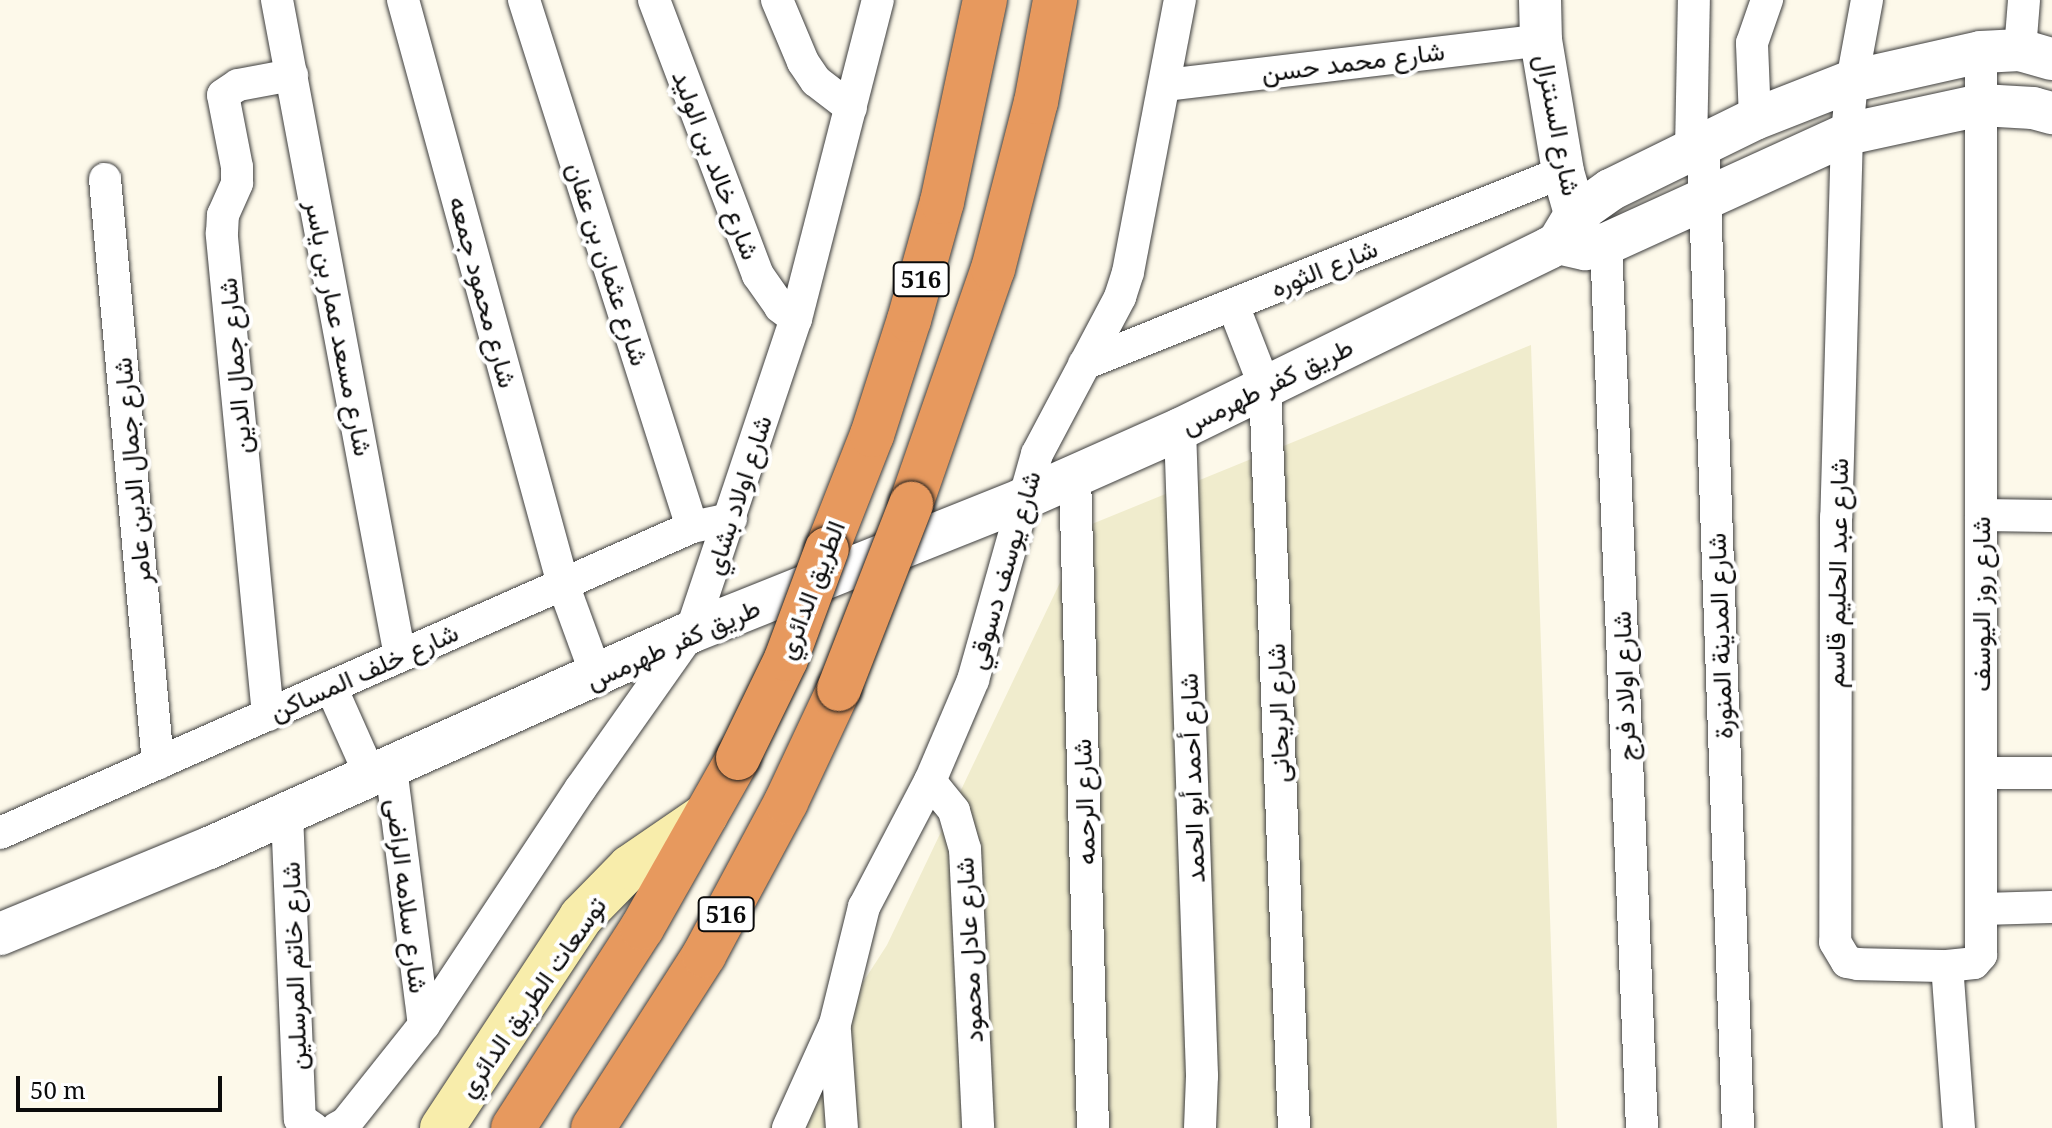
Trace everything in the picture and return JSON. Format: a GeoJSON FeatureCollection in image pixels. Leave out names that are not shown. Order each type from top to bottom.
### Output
{"type":"FeatureCollection","features":[{"type":"Feature","properties":{"kind":"highway","name":"الطريق الدائري"},"geometry":{"type":"LineString","coordinates":[[513,1128],[642,928],[738,758],[789,651],[872,435],[909,320],[949,173],[985,0]]}},
{"type":"Feature","properties":{"kind":"highway","name":"516"},"geometry":{"type":"LineString","coordinates":[[593,1128],[704,955],[786,802],[839,689],[911,504],[993,269],[1036,102],[1055,0]]}},
{"type":"Feature","properties":{"kind":"main road","name":"توسعات الطريق الدائري"},"geometry":{"type":"LineString","coordinates":[[442,1128],[581,917],[630,867],[706,815]]}},
{"type":"Feature","properties":{"kind":"street","name":"شارع مسعد عمار بن ياسر"},"geometry":{"type":"LineString","coordinates":[[277,0],[400,656]]}},
{"type":"Feature","properties":{"kind":"street","name":"شارع محمود جمعه"},"geometry":{"type":"LineString","coordinates":[[403,0],[563,584],[597,677]]}},
{"type":"Feature","properties":{"kind":"street","name":"شارع عثمان بن عفان"},"geometry":{"type":"LineString","coordinates":[[524,0],[692,527]]}},
{"type":"Feature","properties":{"kind":"street","name":"شارع خالد بن الوليد"},"geometry":{"type":"LineString","coordinates":[[654,0],[758,275],[780,307],[796,319]]}},
{"type":"Feature","properties":{"kind":"street"},"geometry":{"type":"LineString","coordinates":[[777,0],[803,62],[816,81],[851,108]]}},
{"type":"Feature","properties":{"kind":"street","name":"شارع اولاد بشاي"},"geometry":{"type":"LineString","coordinates":[[337,1128],[346,1123],[424,1025],[581,788],[691,632],[796,319],[878,0]]}},
{"type":"Feature","properties":{"kind":"street","name":"شارع يوسف دسوقي"},"geometry":{"type":"LineString","coordinates":[[788,1128],[835,1024],[864,907],[930,781],[973,680],[1023,499],[1050,423],[1110,320],[1128,272],[1180,0]]}},
{"type":"Feature","properties":{"kind":"street","name":"شارع المدينة المنورة"},"geometry":{"type":"LineString","coordinates":[[1694,0],[1697,147],[1704,198],[1738,1128]]}},
{"type":"Feature","properties":{"kind":"street"},"geometry":{"type":"LineString","coordinates":[[1755,119],[1752,43],[1767,0]]}},
{"type":"Feature","properties":{"kind":"street","name":"شارع عبد الحليم قاسم"},"geometry":{"type":"LineString","coordinates":[[1867,0],[1852,81],[1847,134],[1836,517],[1835,942],[1847,962],[1947,966]]}},
{"type":"Feature","properties":{"kind":"street","name":"شارع روز اليوسف"},"geometry":{"type":"LineString","coordinates":[[1947,966],[1974,963],[1981,955],[1981,105],[2018,54],[2024,0]]}},
{"type":"Feature","properties":{"kind":"street","name":"شارع محمد حسن"},"geometry":{"type":"LineString","coordinates":[[1166,85],[1540,20]]}},
{"type":"Feature","properties":{"kind":"street","name":"شارع السنترال"},"geometry":{"type":"LineString","coordinates":[[1540,20],[1563,172],[1581,238]]}},
{"type":"Feature","properties":{"kind":"street","name":"طريق كفر طهرمس"},"geometry":{"type":"LineString","coordinates":[[1581,238],[1610,190],[1755,119],[1852,81],[2018,54]]}},
{"type":"Feature","properties":{"kind":"street","name":"شارع جمال الدين"},"geometry":{"type":"LineString","coordinates":[[268,715],[222,233],[223,215],[237,183],[237,167],[223,95],[238,85],[292,75]]}},
{"type":"Feature","properties":{"kind":"street","name":"طريق كفر طهرمس"},"geometry":{"type":"LineString","coordinates":[[0,934],[287,814],[597,677],[691,632],[1023,499],[1180,429],[1581,238],[1704,198],[1847,134],[1981,105],[2052,113]]}},
{"type":"Feature","properties":{"kind":"street","name":"شارع الثوره"},"geometry":{"type":"LineString","coordinates":[[1084,364],[1563,172]]}},
{"type":"Feature","properties":{"kind":"street","name":"شارع جمال الدين عامر"},"geometry":{"type":"LineString","coordinates":[[105,179],[158,764]]}},
{"type":"Feature","properties":{"kind":"street","name":"شارع اولاد فرج"},"geometry":{"type":"LineString","coordinates":[[1581,238],[1642,1128]]}},
{"type":"Feature","properties":{"kind":"street","name":"شارع الريحانى"},"geometry":{"type":"LineString","coordinates":[[1233,305],[1265,387],[1294,1128]]}},
{"type":"Feature","properties":{"kind":"street","name":"شارع أحمد أبو الحمد"},"geometry":{"type":"LineString","coordinates":[[1180,429],[1202,1061],[1200,1128]]}},
{"type":"Feature","properties":{"kind":"street","name":"شارع الرحمه"},"geometry":{"type":"LineString","coordinates":[[1075,476],[1093,1128]]}},
{"type":"Feature","properties":{"kind":"street"},"geometry":{"type":"LineString","coordinates":[[1981,515],[2052,516]]}},
{"type":"Feature","properties":{"kind":"street","name":"شارع خلف المساكن"},"geometry":{"type":"LineString","coordinates":[[0,833],[692,527],[731,519]]}},
{"type":"Feature","properties":{"kind":"street","name":"شارع سلامه الراضى"},"geometry":{"type":"LineString","coordinates":[[331,687],[381,772],[424,1025]]}},
{"type":"Feature","properties":{"kind":"street"},"geometry":{"type":"LineString","coordinates":[[1981,773],[2052,773]]}},
{"type":"Feature","properties":{"kind":"street","name":"شارع عادل محمود"},"geometry":{"type":"LineString","coordinates":[[930,781],[954,811],[965,849],[978,1128]]}},
{"type":"Feature","properties":{"kind":"street","name":"شارع خاتم المرسلين"},"geometry":{"type":"LineString","coordinates":[[287,814],[306,1123]]}},
{"type":"Feature","properties":{"kind":"street"},"geometry":{"type":"LineString","coordinates":[[1982,909],[2052,907]]}},
{"type":"Feature","properties":{"kind":"street"},"geometry":{"type":"LineString","coordinates":[[1947,966],[1959,1128]]}},
{"type":"Feature","properties":{"kind":"street"},"geometry":{"type":"LineString","coordinates":[[835,1024],[842,1128]]}},
{"type":"Feature","properties":{"kind":"shaded area"},"geometry":{"type":"Polygon","coordinates":[[[1531,345],[1557,1128],[769,1128],[887,945],[1087,526],[1531,345]]]}}]}
